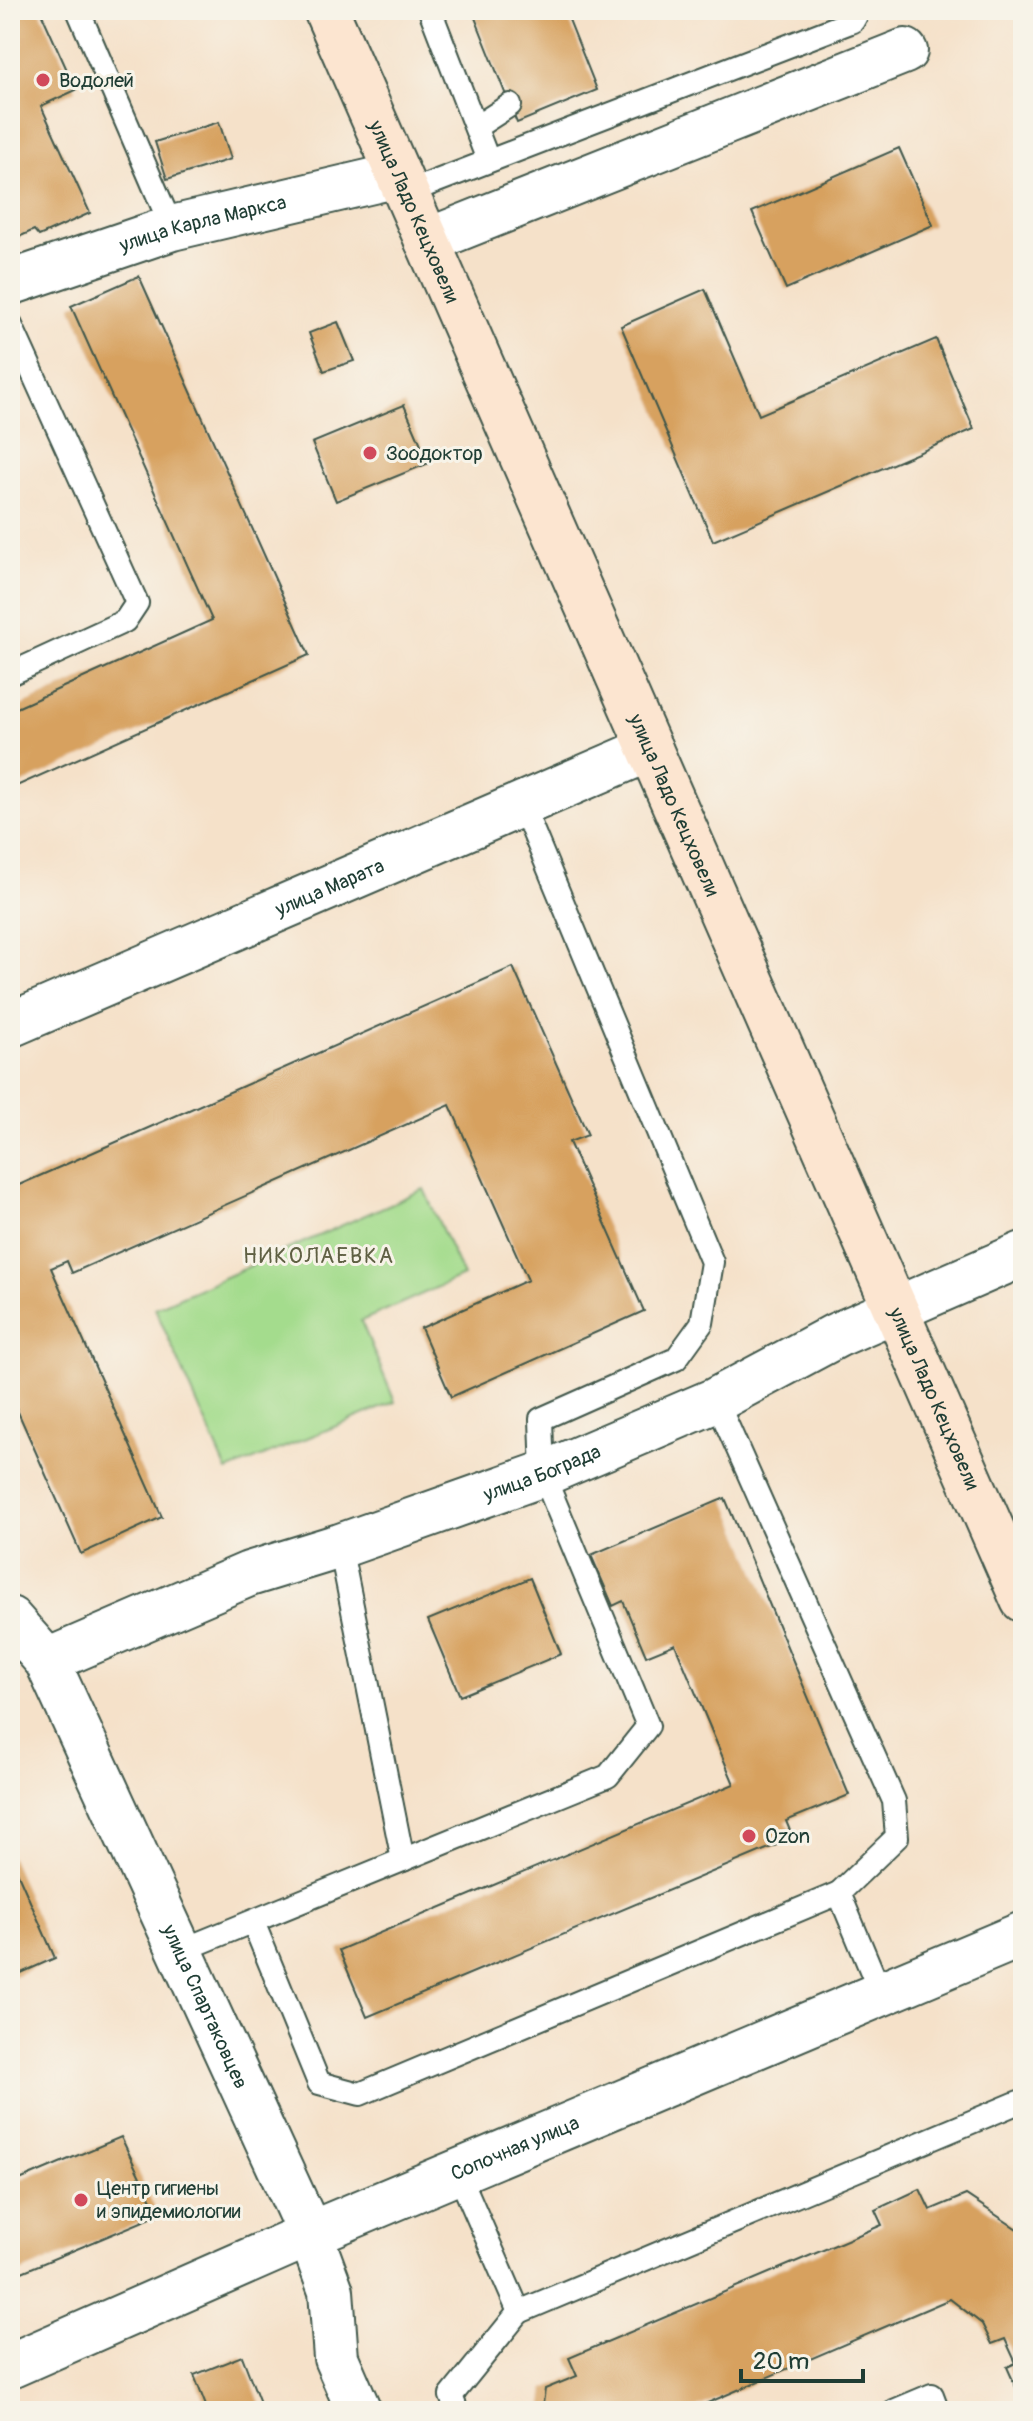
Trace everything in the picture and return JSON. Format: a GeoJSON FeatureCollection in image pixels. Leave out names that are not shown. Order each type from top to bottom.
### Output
{"type":"FeatureCollection","features":[{"type":"Feature","properties":{"kind":"main road","name":"улица Ладо Кецховели"},"geometry":{"type":"LineString","coordinates":[[326,10],[1023,1600]]}},
{"type":"Feature","properties":{"kind":"street"},"geometry":{"type":"LineString","coordinates":[[427,241],[905,51]]}},
{"type":"Feature","properties":{"kind":"street","name":"улица Карла Маркса"},"geometry":{"type":"LineString","coordinates":[[10,283],[172,228],[402,184]]}},
{"type":"Feature","properties":{"kind":"street","name":"улица Марата"},"geometry":{"type":"LineString","coordinates":[[10,1025],[523,807],[650,749]]}},
{"type":"Feature","properties":{"kind":"street","name":"улица Бограда"},"geometry":{"type":"LineString","coordinates":[[47,1661],[249,1574],[340,1546],[543,1474],[716,1400],[837,1335],[1023,1254]]}},
{"type":"Feature","properties":{"kind":"street","name":"улица Спартаковцев"},"geometry":{"type":"LineString","coordinates":[[10,1619],[47,1661],[310,2234],[331,2291],[336,2358],[359,2411]]}},
{"type":"Feature","properties":{"kind":"street","name":"Сопочная улица"},"geometry":{"type":"LineString","coordinates":[[10,2366],[310,2234],[1023,1934]]}},
{"type":"Feature","properties":{"kind":"lane"},"geometry":{"type":"LineString","coordinates":[[78,10],[172,228]]}},
{"type":"Feature","properties":{"kind":"lane"},"geometry":{"type":"LineString","coordinates":[[430,10],[488,160]]}},
{"type":"Feature","properties":{"kind":"lane"},"geometry":{"type":"LineString","coordinates":[[402,184],[488,160],[853,21],[859,10]]}},
{"type":"Feature","properties":{"kind":"lane"},"geometry":{"type":"LineString","coordinates":[[476,127],[510,105]]}},
{"type":"Feature","properties":{"kind":"lane"},"geometry":{"type":"LineString","coordinates":[[10,323],[137,603],[125,621],[10,674]]}},
{"type":"Feature","properties":{"kind":"lane"},"geometry":{"type":"LineString","coordinates":[[180,1951],[608,1776],[648,1726],[543,1474],[541,1419],[676,1359],[702,1323],[712,1262],[523,807]]}},
{"type":"Feature","properties":{"kind":"lane"},"geometry":{"type":"LineString","coordinates":[[253,1922],[319,2083],[360,2094],[839,1893],[897,1837],[894,1801],[716,1400]]}},
{"type":"Feature","properties":{"kind":"lane"},"geometry":{"type":"LineString","coordinates":[[340,1546],[403,1860]]}},
{"type":"Feature","properties":{"kind":"lane"},"geometry":{"type":"LineString","coordinates":[[839,1893],[881,1994]]}},
{"type":"Feature","properties":{"kind":"lane"},"geometry":{"type":"LineString","coordinates":[[457,2411],[451,2396],[519,2312],[1019,2102],[1023,2105]]}},
{"type":"Feature","properties":{"kind":"lane"},"geometry":{"type":"LineString","coordinates":[[458,2172],[519,2312]]}},
{"type":"Feature","properties":{"kind":"lane"},"geometry":{"type":"LineString","coordinates":[[894,2411],[932,2395],[938,2411]]}},
{"type":"Feature","properties":{"kind":"green space"},"geometry":{"type":"Polygon","coordinates":[[[424,1189],[463,1276],[361,1321],[395,1402],[227,1471],[155,1308],[424,1189]]]}},
{"type":"Feature","properties":{"kind":"building"},"geometry":{"type":"Polygon","coordinates":[[[10,10],[40,10],[76,90],[41,106],[90,213],[39,236],[34,230],[10,241],[10,10]]]}},
{"type":"Feature","properties":{"kind":"building"},"geometry":{"type":"Polygon","coordinates":[[[472,10],[571,10],[566,12],[597,90],[517,123],[472,10]]]}},
{"type":"Feature","properties":{"kind":"building"},"geometry":{"type":"Polygon","coordinates":[[[219,122],[231,159],[167,179],[155,142],[219,122]]]}},
{"type":"Feature","properties":{"kind":"building"},"geometry":{"type":"Polygon","coordinates":[[[899,148],[933,225],[786,289],[752,212],[899,148]]]}},
{"type":"Feature","properties":{"kind":"building"},"geometry":{"type":"Polygon","coordinates":[[[139,276],[309,655],[10,789],[10,711],[212,620],[71,306],[139,276]]]}},
{"type":"Feature","properties":{"kind":"building"},"geometry":{"type":"Polygon","coordinates":[[[705,289],[759,415],[936,339],[974,429],[713,541],[621,326],[705,289]]]}},
{"type":"Feature","properties":{"kind":"building"},"geometry":{"type":"Polygon","coordinates":[[[338,322],[354,361],[324,371],[309,333],[338,322]]]}},
{"type":"Feature","properties":{"kind":"building","name":"Зоодоктор"},"geometry":{"type":"Polygon","coordinates":[[[404,405],[429,463],[336,501],[312,443],[404,405]]]}},
{"type":"Feature","properties":{"kind":"building"},"geometry":{"type":"Polygon","coordinates":[[[513,967],[588,1135],[569,1142],[644,1311],[451,1397],[421,1328],[528,1280],[450,1105],[72,1273],[67,1261],[51,1268],[162,1517],[81,1554],[10,1394],[10,1189],[513,967]]]}},
{"type":"Feature","properties":{"kind":"building"},"geometry":{"type":"Polygon","coordinates":[[[725,1498],[849,1795],[786,1821],[793,1838],[367,2017],[339,1950],[734,1784],[675,1644],[646,1656],[623,1601],[613,1606],[591,1555],[725,1498]]]}},
{"type":"Feature","properties":{"kind":"building"},"geometry":{"type":"Polygon","coordinates":[[[530,1578],[561,1654],[460,1696],[428,1620],[530,1578]]]}},
{"type":"Feature","properties":{"kind":"building"},"geometry":{"type":"Polygon","coordinates":[[[10,1856],[55,1958],[10,1978],[10,1856]]]}},
{"type":"Feature","properties":{"kind":"building","name":"Центр гигиены и эпидемиологии"},"geometry":{"type":"Polygon","coordinates":[[[121,2137],[158,2215],[10,2277],[10,2184],[121,2137]]]}},
{"type":"Feature","properties":{"kind":"building"},"geometry":{"type":"Polygon","coordinates":[[[920,2189],[930,2210],[966,2195],[1023,2233],[1023,2403],[1007,2367],[1016,2363],[1005,2339],[992,2344],[982,2324],[950,2299],[689,2411],[542,2411],[545,2389],[577,2376],[569,2358],[882,2225],[875,2210],[920,2189]]]}},
{"type":"Feature","properties":{"kind":"building"},"geometry":{"type":"Polygon","coordinates":[[[242,2356],[262,2408],[208,2411],[194,2375],[242,2356]]]}},
{"type":"Feature","properties":{"kind":"place","name":"Водолей"},"geometry":{"type":"Point","coordinates":[43,80]}},
{"type":"Feature","properties":{"kind":"place","name":"Зоодоктор"},"geometry":{"type":"Point","coordinates":[370,453]}},
{"type":"Feature","properties":{"kind":"place","name":"Ozon"},"geometry":{"type":"Point","coordinates":[749,1836]}},
{"type":"Feature","properties":{"kind":"place","name":"Центр гигиены и эпидемиологии"},"geometry":{"type":"Point","coordinates":[81,2200]}},
{"type":"Feature","properties":{"kind":"district","name":"НИКОЛАЕВКА"},"geometry":{"type":"Point","coordinates":[319,1255]}}]}
